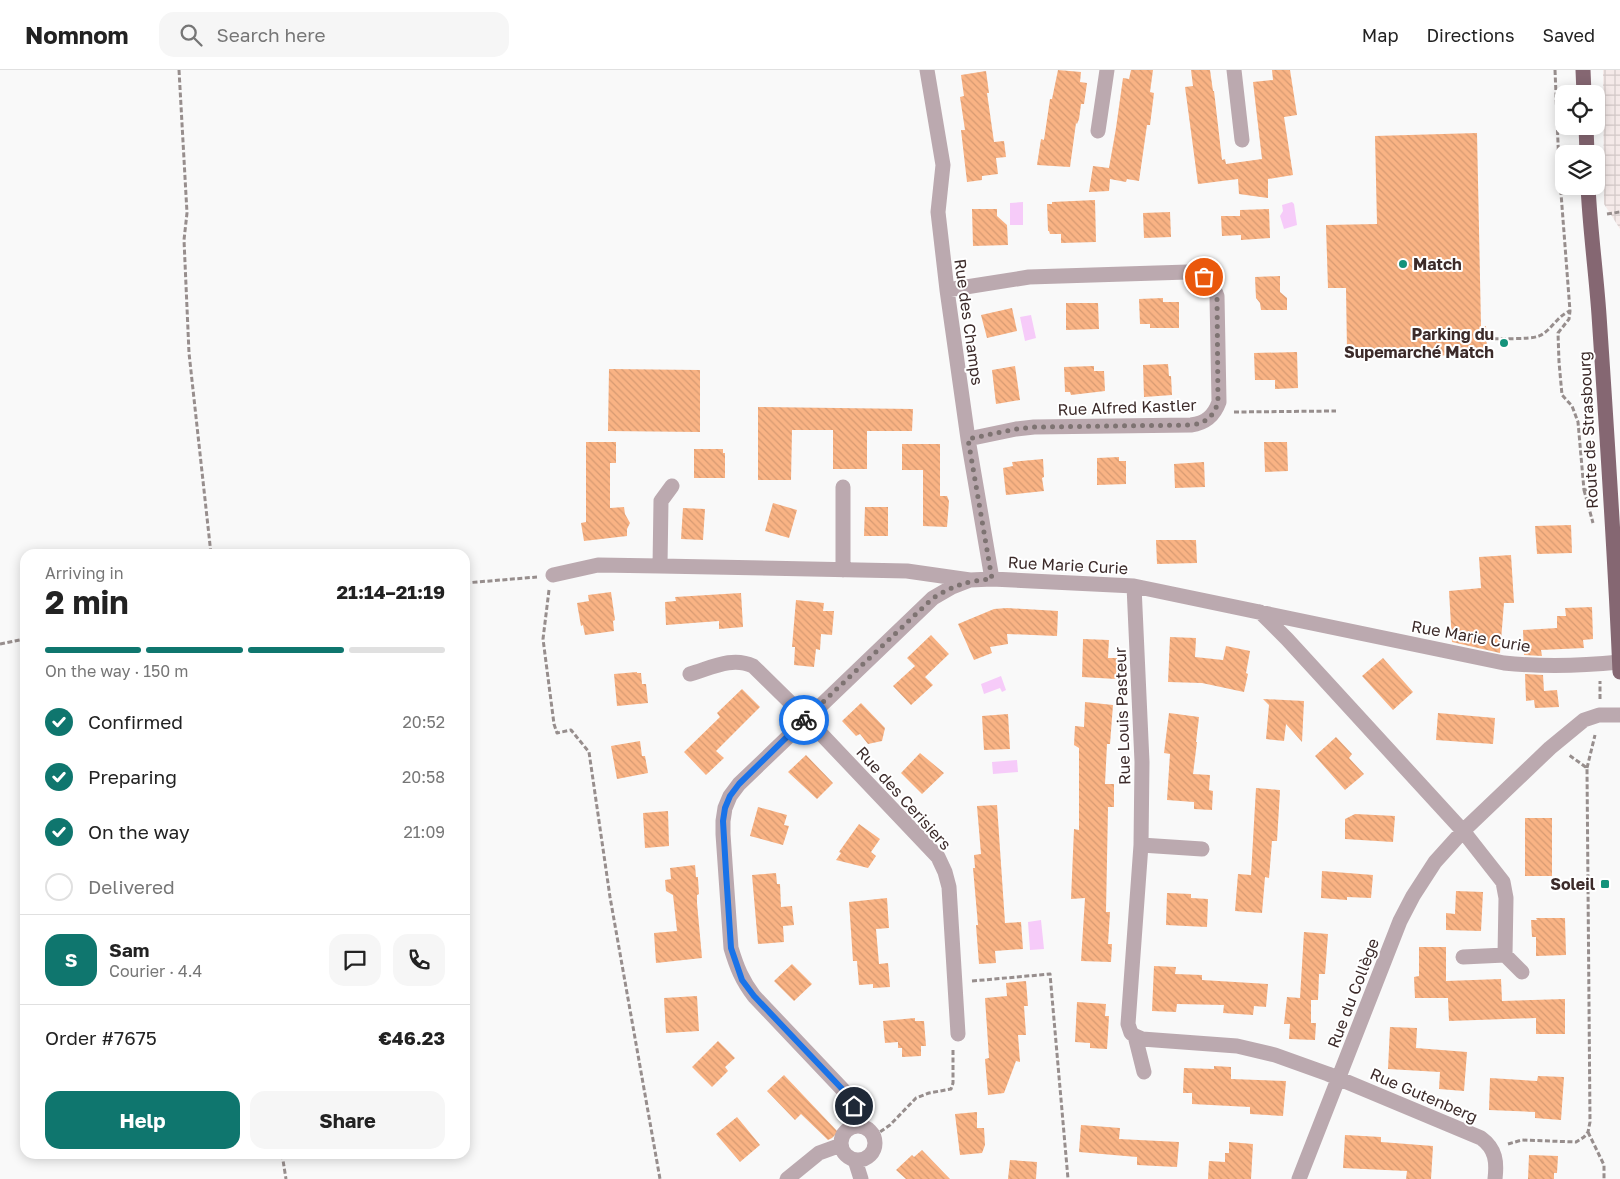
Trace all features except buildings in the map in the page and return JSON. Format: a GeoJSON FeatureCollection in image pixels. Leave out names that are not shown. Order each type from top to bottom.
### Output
{"type":"FeatureCollection","features":[{"type":"Feature","properties":{"kind":"main road"},"geometry":{"type":"LineString","coordinates":[[1583,70],[1584,85]]}},
{"type":"Feature","properties":{"kind":"main road","name":"Route de Strasbourg"},"geometry":{"type":"LineString","coordinates":[[1589,195],[1599,314],[1620,640],[1620,672]]}},
{"type":"Feature","properties":{"kind":"street","name":"Rue des Champs"},"geometry":{"type":"LineString","coordinates":[[927,70],[943,166],[938,212],[947,290],[968,439],[992,579]]}},
{"type":"Feature","properties":{"kind":"street"},"geometry":{"type":"LineString","coordinates":[[1098,131],[1106,70]]}},
{"type":"Feature","properties":{"kind":"street"},"geometry":{"type":"LineString","coordinates":[[1234,70],[1242,140]]}},
{"type":"Feature","properties":{"kind":"street","name":"Rue Alfred Kastler"},"geometry":{"type":"LineString","coordinates":[[947,290],[1029,277],[1188,272],[1197,274],[1209,282],[1217,296],[1218,402],[1215,411],[1202,424],[1034,427],[968,439]]}},
{"type":"Feature","properties":{"kind":"street"},"geometry":{"type":"LineString","coordinates":[[660,566],[661,501],[672,486]]}},
{"type":"Feature","properties":{"kind":"street"},"geometry":{"type":"LineString","coordinates":[[843,487],[843,570]]}},
{"type":"Feature","properties":{"kind":"street","name":"Rue Marie Curie"},"geometry":{"type":"LineString","coordinates":[[553,575],[598,566],[660,566],[907,571],[970,580],[992,579],[1134,586],[1504,663],[1582,665],[1620,662]]}},
{"type":"Feature","properties":{"kind":"street"},"geometry":{"type":"LineString","coordinates":[[856,1125],[856,1114],[851,1100],[754,996],[742,980],[731,948],[723,834],[725,808],[730,796],[739,784],[933,598],[952,587],[970,580]]}},
{"type":"Feature","properties":{"kind":"street","name":"Rue Louis Pasteur"},"geometry":{"type":"LineString","coordinates":[[1134,586],[1142,762],[1141,845],[1128,1024],[1135,1036],[1144,1072]]}},
{"type":"Feature","properties":{"kind":"street"},"geometry":{"type":"LineString","coordinates":[[1260,612],[1463,831],[1503,882],[1506,898],[1504,955]]}},
{"type":"Feature","properties":{"kind":"street","name":"Rue des Cerisiers"},"geometry":{"type":"LineString","coordinates":[[690,674],[729,662],[746,662],[753,666],[806,718],[938,857],[949,887],[958,1034]]}},
{"type":"Feature","properties":{"kind":"street","name":"Rue du Collège"},"geometry":{"type":"LineString","coordinates":[[1299,1179],[1400,921],[1413,896],[1435,862],[1463,831],[1557,742],[1584,720],[1599,715],[1620,715]]}},
{"type":"Feature","properties":{"kind":"street"},"geometry":{"type":"LineString","coordinates":[[1141,845],[1202,850]]}},
{"type":"Feature","properties":{"kind":"street"},"geometry":{"type":"LineString","coordinates":[[1463,957],[1504,955],[1522,972]]}},
{"type":"Feature","properties":{"kind":"street"},"geometry":{"type":"LineString","coordinates":[[1135,1036],[1142,1039],[1218,1044],[1254,1049],[1339,1078]]}},
{"type":"Feature","properties":{"kind":"street","name":"Rue Gutenberg"},"geometry":{"type":"LineString","coordinates":[[1339,1078],[1472,1134],[1488,1143],[1493,1150]]}},
{"type":"Feature","properties":{"kind":"street"},"geometry":{"type":"LineString","coordinates":[[856,1125],[868,1128],[874,1136],[876,1144],[870,1155],[866,1158],[855,1160],[846,1155],[841,1146],[841,1140],[846,1130],[856,1125]]}},
{"type":"Feature","properties":{"kind":"street"},"geometry":{"type":"LineString","coordinates":[[787,1179],[818,1153],[841,1146]]}},
{"type":"Feature","properties":{"kind":"street"},"geometry":{"type":"LineString","coordinates":[[1493,1150],[1495,1179]]}},
{"type":"Feature","properties":{"kind":"street"},"geometry":{"type":"LineString","coordinates":[[855,1160],[861,1179]]}},
{"type":"Feature","properties":{"kind":"path"},"geometry":{"type":"LineString","coordinates":[[179,70],[187,213],[184,240],[189,353],[210,549]]}},
{"type":"Feature","properties":{"kind":"path"},"geometry":{"type":"LineString","coordinates":[[1555,70],[1559,167],[1570,312],[1569,319],[1558,333],[1562,395],[1572,406],[1578,422],[1584,490],[1610,488]]}},
{"type":"Feature","properties":{"kind":"path"},"geometry":{"type":"LineString","coordinates":[[1486,339],[1538,336],[1547,331],[1562,314],[1570,312]]}},
{"type":"Feature","properties":{"kind":"path"},"geometry":{"type":"LineString","coordinates":[[1215,411],[1336,411]]}},
{"type":"Feature","properties":{"kind":"path"},"geometry":{"type":"LineString","coordinates":[[470,583],[553,575],[543,639],[554,724],[557,733],[571,730],[589,752],[610,897],[660,1179]]}},
{"type":"Feature","properties":{"kind":"path"},"geometry":{"type":"LineString","coordinates":[[0,644],[20,640]]}},
{"type":"Feature","properties":{"kind":"path"},"geometry":{"type":"LineString","coordinates":[[1557,742],[1570,756],[1587,768],[1590,1122],[1588,1132],[1604,1165],[1604,1179]]}},
{"type":"Feature","properties":{"kind":"path"},"geometry":{"type":"LineString","coordinates":[[954,982],[1050,974],[1068,1179]]}},
{"type":"Feature","properties":{"kind":"path"},"geometry":{"type":"LineString","coordinates":[[874,1136],[890,1125],[916,1098],[929,1093],[951,1089],[953,1083],[953,1050],[958,1034]]}},
{"type":"Feature","properties":{"kind":"path"},"geometry":{"type":"LineString","coordinates":[[1493,1150],[1522,1140],[1576,1142],[1588,1132]]}},
{"type":"Feature","properties":{"kind":"path"},"geometry":{"type":"LineString","coordinates":[[283,1159],[286,1179]]}},
{"type":"Feature","properties":{"kind":"shaded area"},"geometry":{"type":"Polygon","coordinates":[[[1603,70],[1620,70],[1620,229],[1604,204],[1605,85],[1603,85],[1603,70]]]}},
{"type":"Feature","properties":{"kind":"shaded area"},"geometry":{"type":"Polygon","coordinates":[[[1023,202],[1023,225],[1010,225],[1010,203],[1023,202]]]}},
{"type":"Feature","properties":{"kind":"shaded area"},"geometry":{"type":"Polygon","coordinates":[[[1292,202],[1294,204],[1297,225],[1284,229],[1280,216],[1283,211],[1282,205],[1292,202]]]}},
{"type":"Feature","properties":{"kind":"shaded area"},"geometry":{"type":"Polygon","coordinates":[[[1031,315],[1036,338],[1025,341],[1020,317],[1031,315]]]}},
{"type":"Feature","properties":{"kind":"shaded area"},"geometry":{"type":"Polygon","coordinates":[[[1001,676],[1006,690],[1002,692],[1000,688],[984,694],[981,684],[1001,676]]]}},
{"type":"Feature","properties":{"kind":"shaded area"},"geometry":{"type":"Polygon","coordinates":[[[1017,760],[1018,772],[993,774],[992,762],[1017,760]]]}},
{"type":"Feature","properties":{"kind":"shaded area"},"geometry":{"type":"Polygon","coordinates":[[[1041,920],[1044,949],[1030,950],[1028,922],[1041,920]]]}},
{"type":"Feature","properties":{"kind":"way so far"},"geometry":{"type":"LineString","coordinates":[[804,720],[933,598],[952,587],[970,580],[992,579],[968,439],[1034,427],[1191,425],[1202,424],[1209,418],[1215,411],[1218,402],[1217,296],[1214,288],[1204,277]]}},
{"type":"Feature","properties":{"kind":"place","name":"Match"},"geometry":{"type":"Point","coordinates":[1403,264]}},
{"type":"Feature","properties":{"kind":"place","name":"Parking du Supemarché Match"},"geometry":{"type":"Point","coordinates":[1504,343]}},
{"type":"Feature","properties":{"kind":"place","name":"Soleil"},"geometry":{"type":"Point","coordinates":[1605,884]}},
{"type":"Feature","properties":{"kind":"route"},"geometry":{"type":"LineString","coordinates":[[804,720],[739,784],[730,796],[725,808],[723,834],[731,948],[742,980],[754,996],[846,1093],[854,1106]]}}]}
